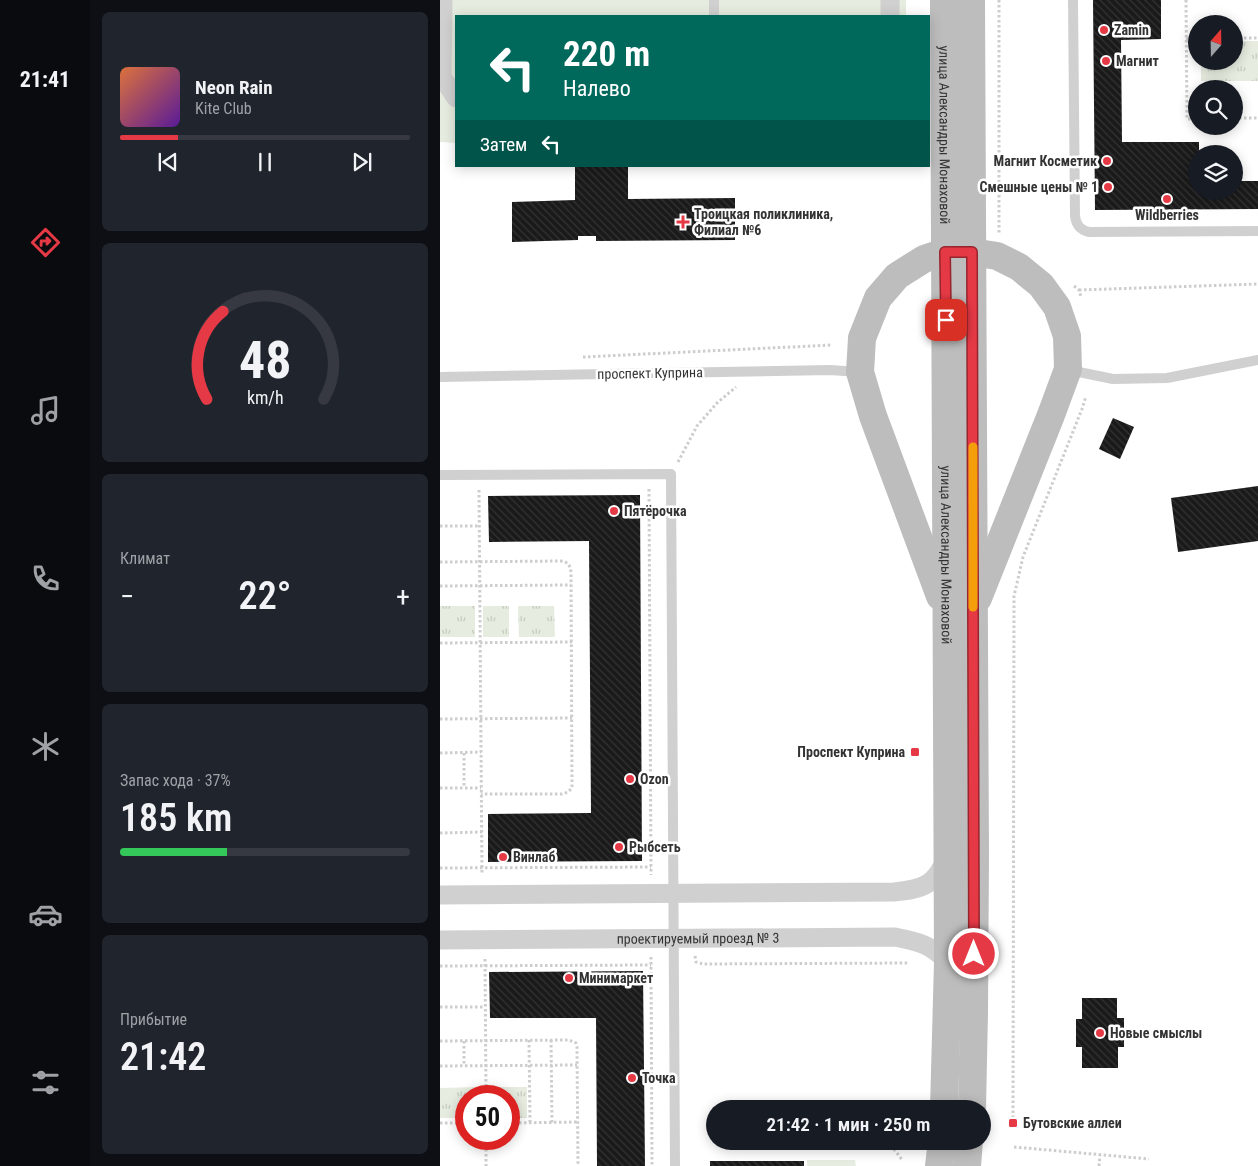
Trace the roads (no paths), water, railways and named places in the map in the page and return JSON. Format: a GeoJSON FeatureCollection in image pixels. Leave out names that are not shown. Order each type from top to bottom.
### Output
{"type":"FeatureCollection","features":[{"type":"Feature","properties":{"kind":"main road","name":"улица Александры Монаховой"},"geometry":{"type":"LineString","coordinates":[[944,0],[948,854],[948,962],[944,1100]]}},
{"type":"Feature","properties":{"kind":"main road","name":"улица Александры Монаховой"},"geometry":{"type":"LineString","coordinates":[[971,0],[974,1002],[972,1100]]}},
{"type":"Feature","properties":{"kind":"main road"},"geometry":{"type":"LineString","coordinates":[[946,611],[873,416],[860,372],[862,338],[878,298],[897,276],[924,259],[945,252],[972,252],[997,256],[1019,266],[1041,284],[1057,307],[1079,372],[1047,425],[973,611]]}},
{"type":"Feature","properties":{"kind":"main road"},"geometry":{"type":"LineString","coordinates":[[939,1166],[941,1150]]}},
{"type":"Feature","properties":{"kind":"main road"},"geometry":{"type":"LineString","coordinates":[[967,1166],[968,1150]]}},
{"type":"Feature","properties":{"kind":"street"},"geometry":{"type":"LineString","coordinates":[[443,0],[442,77],[455,96]]}},
{"type":"Feature","properties":{"kind":"street"},"geometry":{"type":"LineString","coordinates":[[890,0],[890,15]]}},
{"type":"Feature","properties":{"kind":"street"},"geometry":{"type":"LineString","coordinates":[[440,895],[894,892],[917,889],[930,883],[941,871],[948,854]]}},
{"type":"Feature","properties":{"kind":"street","name":"проектируемый проезд № 3"},"geometry":{"type":"LineString","coordinates":[[440,940],[895,937],[919,942],[935,949],[948,962]]}},
{"type":"Feature","properties":{"kind":"lane"},"geometry":{"type":"LineString","coordinates":[[714,0],[714,15]]}},
{"type":"Feature","properties":{"kind":"lane"},"geometry":{"type":"LineString","coordinates":[[1073,0],[1076,222],[1079,228],[1090,232],[1258,231]]}},
{"type":"Feature","properties":{"kind":"lane"},"geometry":{"type":"LineString","coordinates":[[1079,372],[1113,378],[1167,378],[1258,360]]}},
{"type":"Feature","properties":{"kind":"lane","name":"проспект Куприна"},"geometry":{"type":"LineString","coordinates":[[440,377],[830,370],[860,372]]}},
{"type":"Feature","properties":{"kind":"lane"},"geometry":{"type":"LineString","coordinates":[[440,475],[672,474],[675,1166]]}},
{"type":"Feature","properties":{"kind":"place","name":"Zamin"},"geometry":{"type":"Point","coordinates":[1104,30]}},
{"type":"Feature","properties":{"kind":"place","name":"Магнит"},"geometry":{"type":"Point","coordinates":[1106,61]}},
{"type":"Feature","properties":{"kind":"place","name":"Магнит Косметик"},"geometry":{"type":"Point","coordinates":[1107,161]}},
{"type":"Feature","properties":{"kind":"place","name":"Смешные цены № 1"},"geometry":{"type":"Point","coordinates":[1108,187]}},
{"type":"Feature","properties":{"kind":"place","name":"Wildberries"},"geometry":{"type":"Point","coordinates":[1167,199]}},
{"type":"Feature","properties":{"kind":"place","name":"Троицкая поликлиника, Филиал №6"},"geometry":{"type":"Point","coordinates":[683,222]}},
{"type":"Feature","properties":{"kind":"place","name":"Пятёрочка"},"geometry":{"type":"Point","coordinates":[614,511]}},
{"type":"Feature","properties":{"kind":"place","name":"Проспект Куприна"},"geometry":{"type":"Point","coordinates":[915,752]}},
{"type":"Feature","properties":{"kind":"place","name":"Ozon"},"geometry":{"type":"Point","coordinates":[630,779]}},
{"type":"Feature","properties":{"kind":"place","name":"Рыбсеть"},"geometry":{"type":"Point","coordinates":[619,847]}},
{"type":"Feature","properties":{"kind":"place","name":"Винлаб"},"geometry":{"type":"Point","coordinates":[503,857]}},
{"type":"Feature","properties":{"kind":"place","name":"Минимаркет"},"geometry":{"type":"Point","coordinates":[569,978]}},
{"type":"Feature","properties":{"kind":"place","name":"Новые смыслы"},"geometry":{"type":"Point","coordinates":[1100,1033]}},
{"type":"Feature","properties":{"kind":"place","name":"Точка"},"geometry":{"type":"Point","coordinates":[632,1078]}},
{"type":"Feature","properties":{"kind":"place","name":"Бутовские аллеи"},"geometry":{"type":"Point","coordinates":[1013,1123]}}]}
